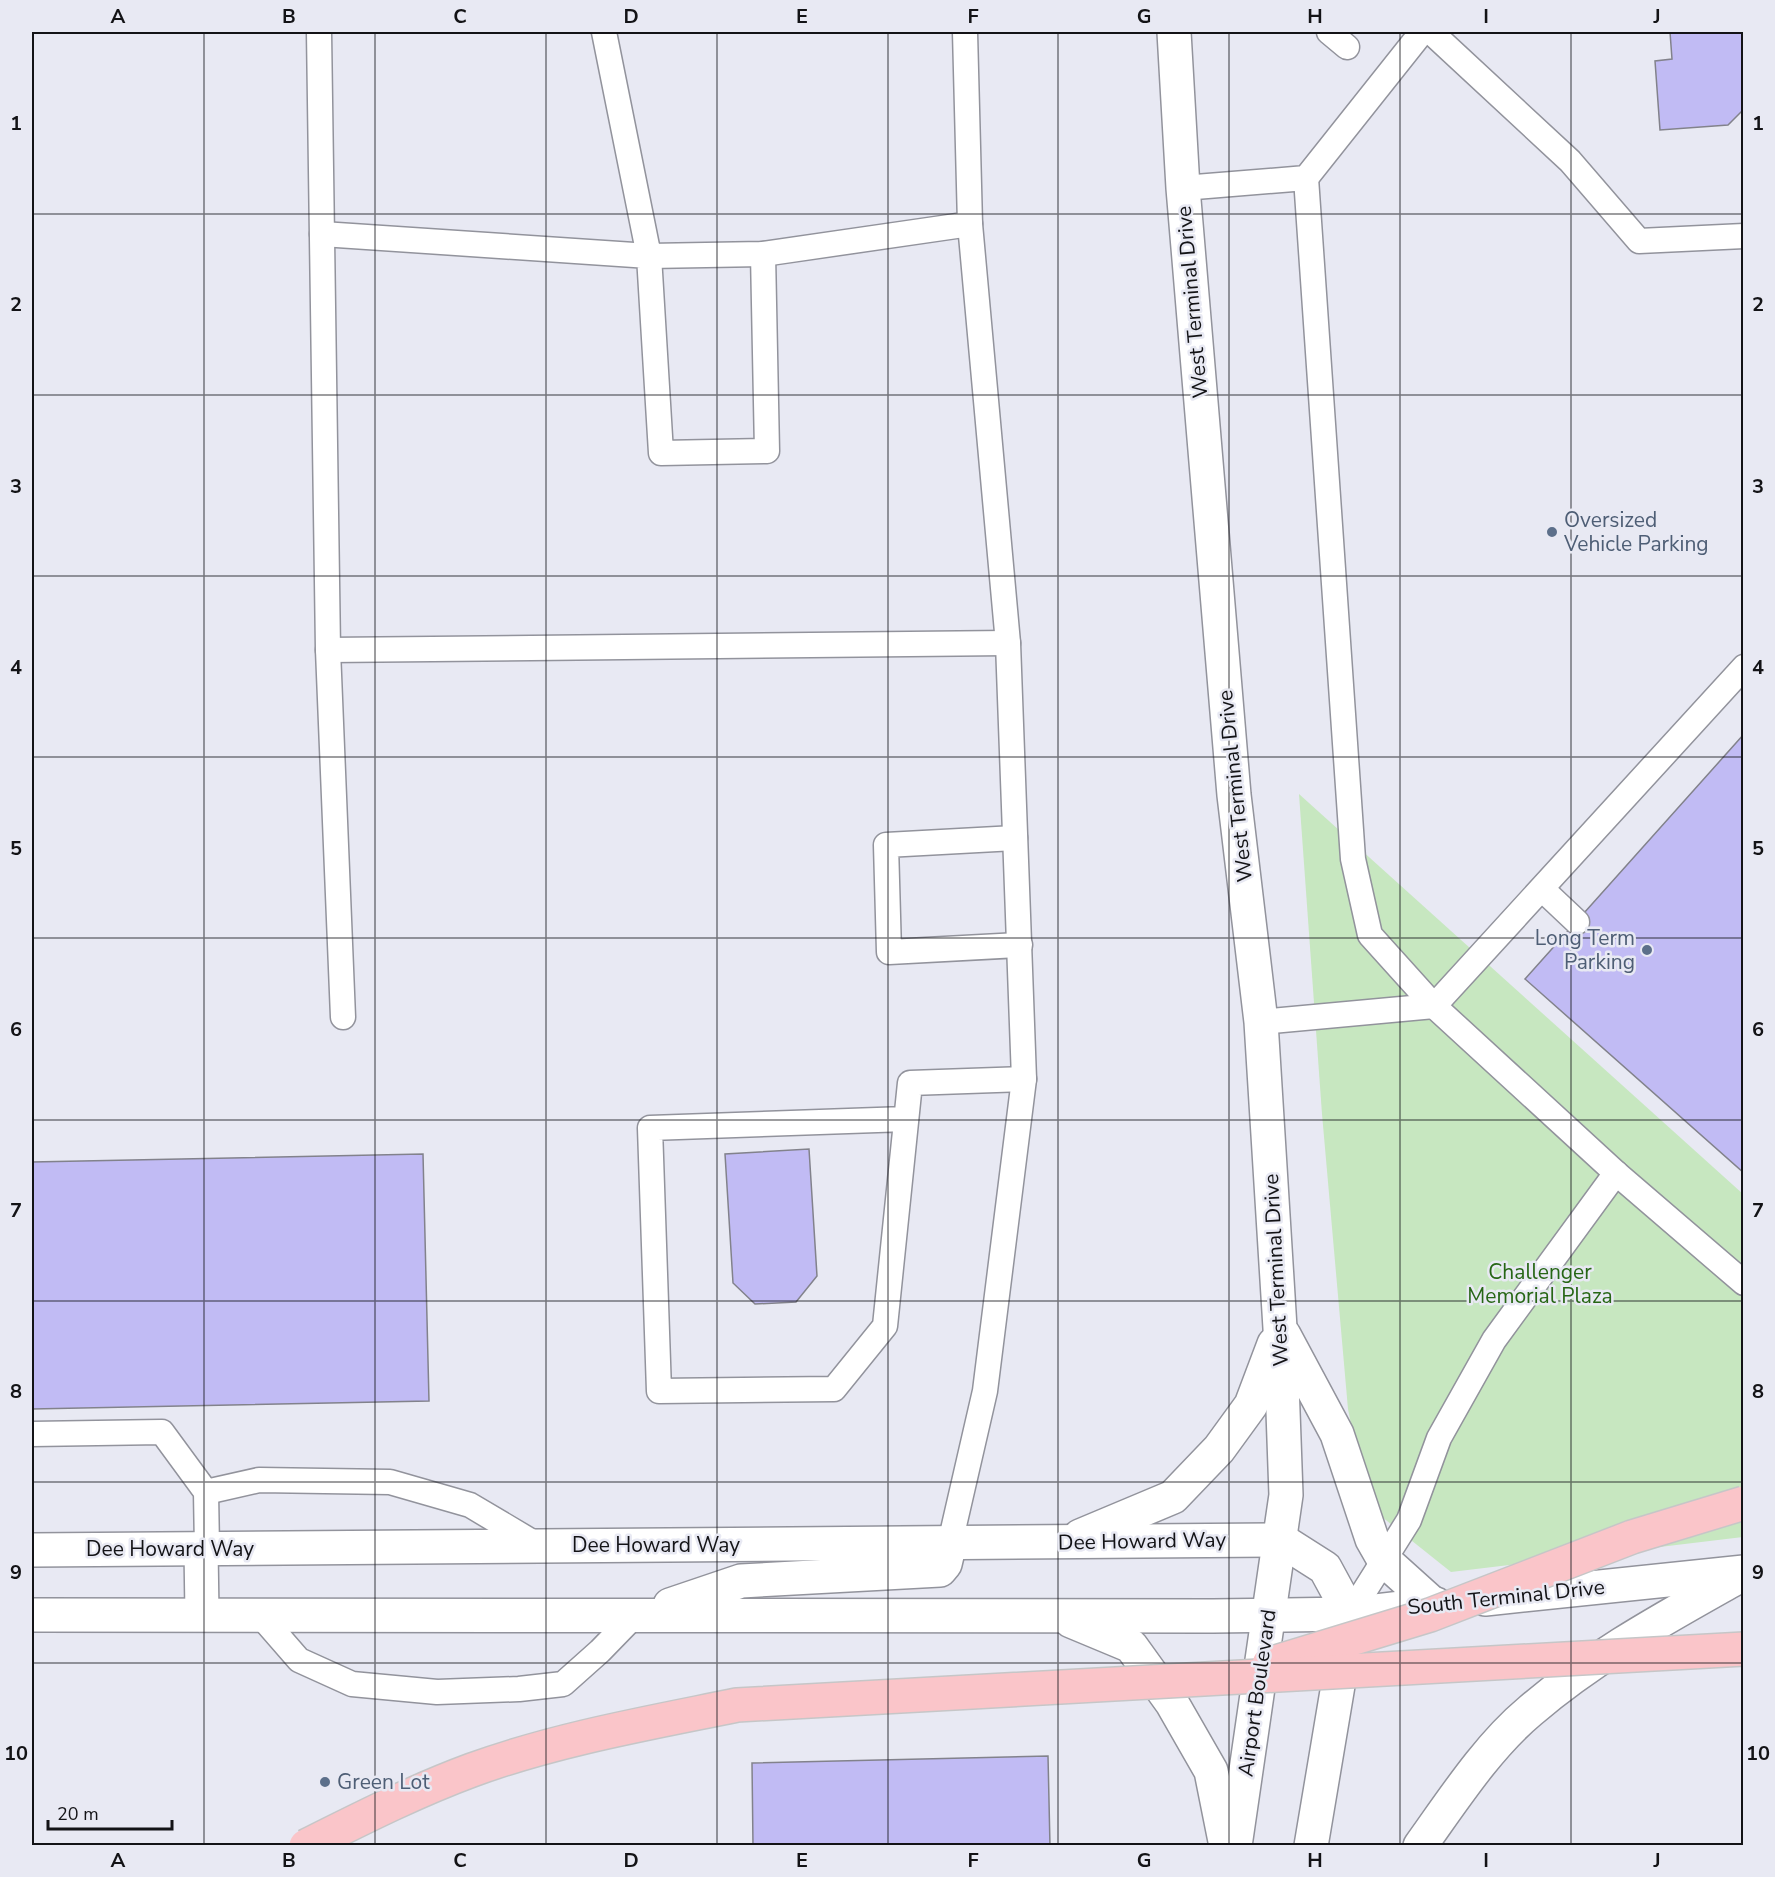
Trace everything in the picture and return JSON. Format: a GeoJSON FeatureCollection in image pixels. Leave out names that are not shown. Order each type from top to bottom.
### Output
{"type":"FeatureCollection","features":[{"type":"Feature","properties":{"kind":"highway"},"geometry":{"type":"LineString","coordinates":[[1222,1679],[1430,1615],[1632,1537],[1743,1503]]}},
{"type":"Feature","properties":{"kind":"highway"},"geometry":{"type":"LineString","coordinates":[[306,1845],[472,1770],[609,1731],[737,1705],[1743,1649]]}},
{"type":"Feature","properties":{"kind":"main road","name":"West Terminal Drive"},"geometry":{"type":"LineString","coordinates":[[1174,32],[1183,188],[1234,795],[1261,1022],[1280,1328],[1286,1496],[1281,1540]]}},
{"type":"Feature","properties":{"kind":"main road"},"geometry":{"type":"LineString","coordinates":[[1066,1542],[1173,1497],[1219,1449],[1251,1405],[1280,1328]]}},
{"type":"Feature","properties":{"kind":"main road"},"geometry":{"type":"LineString","coordinates":[[1280,1328],[1337,1434],[1368,1528],[1384,1560],[1434,1605]]}},
{"type":"Feature","properties":{"kind":"main road"},"geometry":{"type":"LineString","coordinates":[[1281,1540],[1324,1568],[1350,1614],[1311,1845]]}},
{"type":"Feature","properties":{"kind":"main road","name":"Dee Howard Way"},"geometry":{"type":"LineString","coordinates":[[32,1550],[1281,1540]]}},
{"type":"Feature","properties":{"kind":"main road","name":"Airport Boulevard"},"geometry":{"type":"LineString","coordinates":[[1235,1845],[1281,1540]]}},
{"type":"Feature","properties":{"kind":"main road"},"geometry":{"type":"LineString","coordinates":[[639,1614],[741,1581],[940,1570],[945,1564],[951,1543]]}},
{"type":"Feature","properties":{"kind":"main road"},"geometry":{"type":"LineString","coordinates":[[202,1614],[204,1549]]}},
{"type":"Feature","properties":{"kind":"main road"},"geometry":{"type":"LineString","coordinates":[[1420,1845],[1473,1772],[1529,1712],[1618,1644],[1743,1573]]}},
{"type":"Feature","properties":{"kind":"main road","name":"South Terminal Drive"},"geometry":{"type":"LineString","coordinates":[[1269,1615],[1350,1614],[1743,1573]]}},
{"type":"Feature","properties":{"kind":"main road"},"geometry":{"type":"LineString","coordinates":[[32,1615],[1269,1615]]}},
{"type":"Feature","properties":{"kind":"main road"},"geometry":{"type":"LineString","coordinates":[[1056,1615],[1131,1647],[1172,1704],[1211,1772],[1226,1845]]}},
{"type":"Feature","properties":{"kind":"lane"},"geometry":{"type":"LineString","coordinates":[[318,32],[328,650],[344,1017]]}},
{"type":"Feature","properties":{"kind":"lane"},"geometry":{"type":"LineString","coordinates":[[604,32],[649,256],[661,453],[767,451],[763,254]]}},
{"type":"Feature","properties":{"kind":"lane"},"geometry":{"type":"LineString","coordinates":[[951,1543],[985,1391],[1024,1079],[1008,644],[970,224],[965,32]]}},
{"type":"Feature","properties":{"kind":"lane"},"geometry":{"type":"LineString","coordinates":[[1422,32],[1306,178],[1353,859],[1370,935],[1434,1006],[1616,1173],[1743,1283]]}},
{"type":"Feature","properties":{"kind":"lane"},"geometry":{"type":"LineString","coordinates":[[1431,32],[1569,161],[1639,241],[1743,236]]}},
{"type":"Feature","properties":{"kind":"lane"},"geometry":{"type":"LineString","coordinates":[[1183,188],[1306,178]]}},
{"type":"Feature","properties":{"kind":"lane"},"geometry":{"type":"LineString","coordinates":[[322,234],[649,256],[763,254],[970,224]]}},
{"type":"Feature","properties":{"kind":"lane"},"geometry":{"type":"LineString","coordinates":[[328,650],[1008,644]]}},
{"type":"Feature","properties":{"kind":"lane"},"geometry":{"type":"LineString","coordinates":[[1261,1022],[1434,1006],[1743,667]]}},
{"type":"Feature","properties":{"kind":"lane"},"geometry":{"type":"LineString","coordinates":[[1015,838],[886,845],[889,952],[1020,945]]}},
{"type":"Feature","properties":{"kind":"lane"},"geometry":{"type":"LineString","coordinates":[[1542,889],[1577,922]]}},
{"type":"Feature","properties":{"kind":"lane"},"geometry":{"type":"LineString","coordinates":[[906,1119],[650,1128],[659,1391],[834,1389],[885,1326],[910,1083],[1024,1079]]}},
{"type":"Feature","properties":{"kind":"lane"},"geometry":{"type":"LineString","coordinates":[[1350,1614],[1409,1520],[1439,1438],[1494,1340],[1616,1173]]}},
{"type":"Feature","properties":{"kind":"lane"},"geometry":{"type":"LineString","coordinates":[[32,1434],[162,1432],[206,1492],[204,1549]]}},
{"type":"Feature","properties":{"kind":"lane"},"geometry":{"type":"LineString","coordinates":[[206,1492],[259,1480],[390,1482],[470,1505],[539,1546]]}},
{"type":"Feature","properties":{"kind":"lane"},"geometry":{"type":"LineString","coordinates":[[259,1614],[299,1660],[352,1684],[437,1692],[519,1689],[563,1684],[639,1614]]}},
{"type":"Feature","properties":{"kind":"green space","name":"Challenger Memorial Plaza"},"geometry":{"type":"Polygon","coordinates":[[[1299,794],[1743,1194],[1743,1537],[1451,1572],[1367,1505],[1348,1409],[1322,1114],[1299,794]]]}},
{"type":"Feature","properties":{"kind":"building"},"geometry":{"type":"Polygon","coordinates":[[[1670,32],[1744,32],[1744,109],[1728,125],[1660,130],[1655,61],[1672,59],[1670,32]]]}},
{"type":"Feature","properties":{"kind":"building","name":"Long Term Parking"},"geometry":{"type":"Polygon","coordinates":[[[1744,734],[1744,1173],[1525,979],[1744,734]]]}},
{"type":"Feature","properties":{"kind":"building"},"geometry":{"type":"Polygon","coordinates":[[[809,1149],[817,1276],[796,1302],[755,1304],[733,1283],[725,1154],[809,1149]]]}},
{"type":"Feature","properties":{"kind":"building"},"geometry":{"type":"Polygon","coordinates":[[[423,1154],[429,1401],[32,1409],[32,1162],[423,1154]]]}},
{"type":"Feature","properties":{"kind":"building"},"geometry":{"type":"Polygon","coordinates":[[[1048,1756],[1050,1846],[753,1846],[752,1763],[1048,1756]]]}},
{"type":"Feature","properties":{"kind":"place","name":"Oversized Vehicle Parking"},"geometry":{"type":"Point","coordinates":[1552,532]}},
{"type":"Feature","properties":{"kind":"place","name":"Long Term Parking"},"geometry":{"type":"Point","coordinates":[1647,950]}},
{"type":"Feature","properties":{"kind":"place","name":"Green Lot"},"geometry":{"type":"Point","coordinates":[325,1782]}}]}
